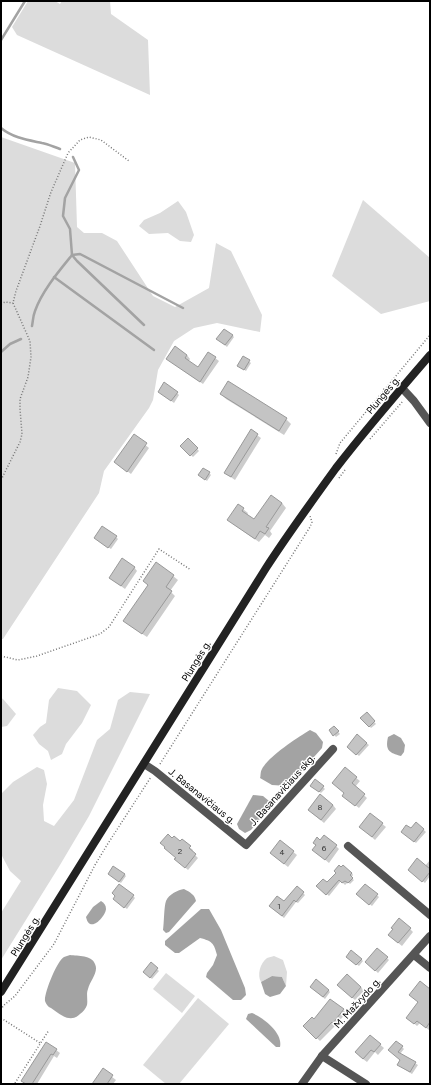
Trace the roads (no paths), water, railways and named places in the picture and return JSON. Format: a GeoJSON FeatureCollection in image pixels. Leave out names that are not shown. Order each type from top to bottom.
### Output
{"type":"FeatureCollection","features":[{"type":"Feature","properties":{"kind":"main road","name":"Plungės g."},"geometry":{"type":"LineString","coordinates":[[1,992],[266,568],[336,468],[430,355]]}},
{"type":"Feature","properties":{"kind":"street"},"geometry":{"type":"LineString","coordinates":[[402,388],[414,401],[430,423]]}},
{"type":"Feature","properties":{"kind":"street","name":"J. Basanavičiaus skg."},"geometry":{"type":"LineString","coordinates":[[246,845],[333,749]]}},
{"type":"Feature","properties":{"kind":"street","name":"J. Basanavičiaus g."},"geometry":{"type":"LineString","coordinates":[[144,764],[155,771],[246,845]]}},
{"type":"Feature","properties":{"kind":"street"},"geometry":{"type":"LineString","coordinates":[[348,846],[430,915]]}},
{"type":"Feature","properties":{"kind":"street","name":"M. Mažvydo g."},"geometry":{"type":"LineString","coordinates":[[302,1084],[322,1056],[430,936]]}},
{"type":"Feature","properties":{"kind":"street"},"geometry":{"type":"LineString","coordinates":[[414,955],[430,968]]}},
{"type":"Feature","properties":{"kind":"street"},"geometry":{"type":"LineString","coordinates":[[322,1056],[366,1084]]}},
{"type":"Feature","properties":{"kind":"waterway"},"geometry":{"type":"LineString","coordinates":[[1,40],[25,1]]}},
{"type":"Feature","properties":{"kind":"waterway"},"geometry":{"type":"LineString","coordinates":[[1,128],[26,140],[46,144],[60,149]]}},
{"type":"Feature","properties":{"kind":"waterway"},"geometry":{"type":"LineString","coordinates":[[32,326],[34,313],[42,296],[72,255],[70,229],[63,216],[65,198],[79,170],[73,157]]}},
{"type":"Feature","properties":{"kind":"waterway"},"geometry":{"type":"LineString","coordinates":[[144,325],[72,255],[80,254],[183,308]]}},
{"type":"Feature","properties":{"kind":"waterway"},"geometry":{"type":"LineString","coordinates":[[54,277],[154,350]]}},
{"type":"Feature","properties":{"kind":"waterway"},"geometry":{"type":"LineString","coordinates":[[1,352],[10,344],[21,339]]}}]}
